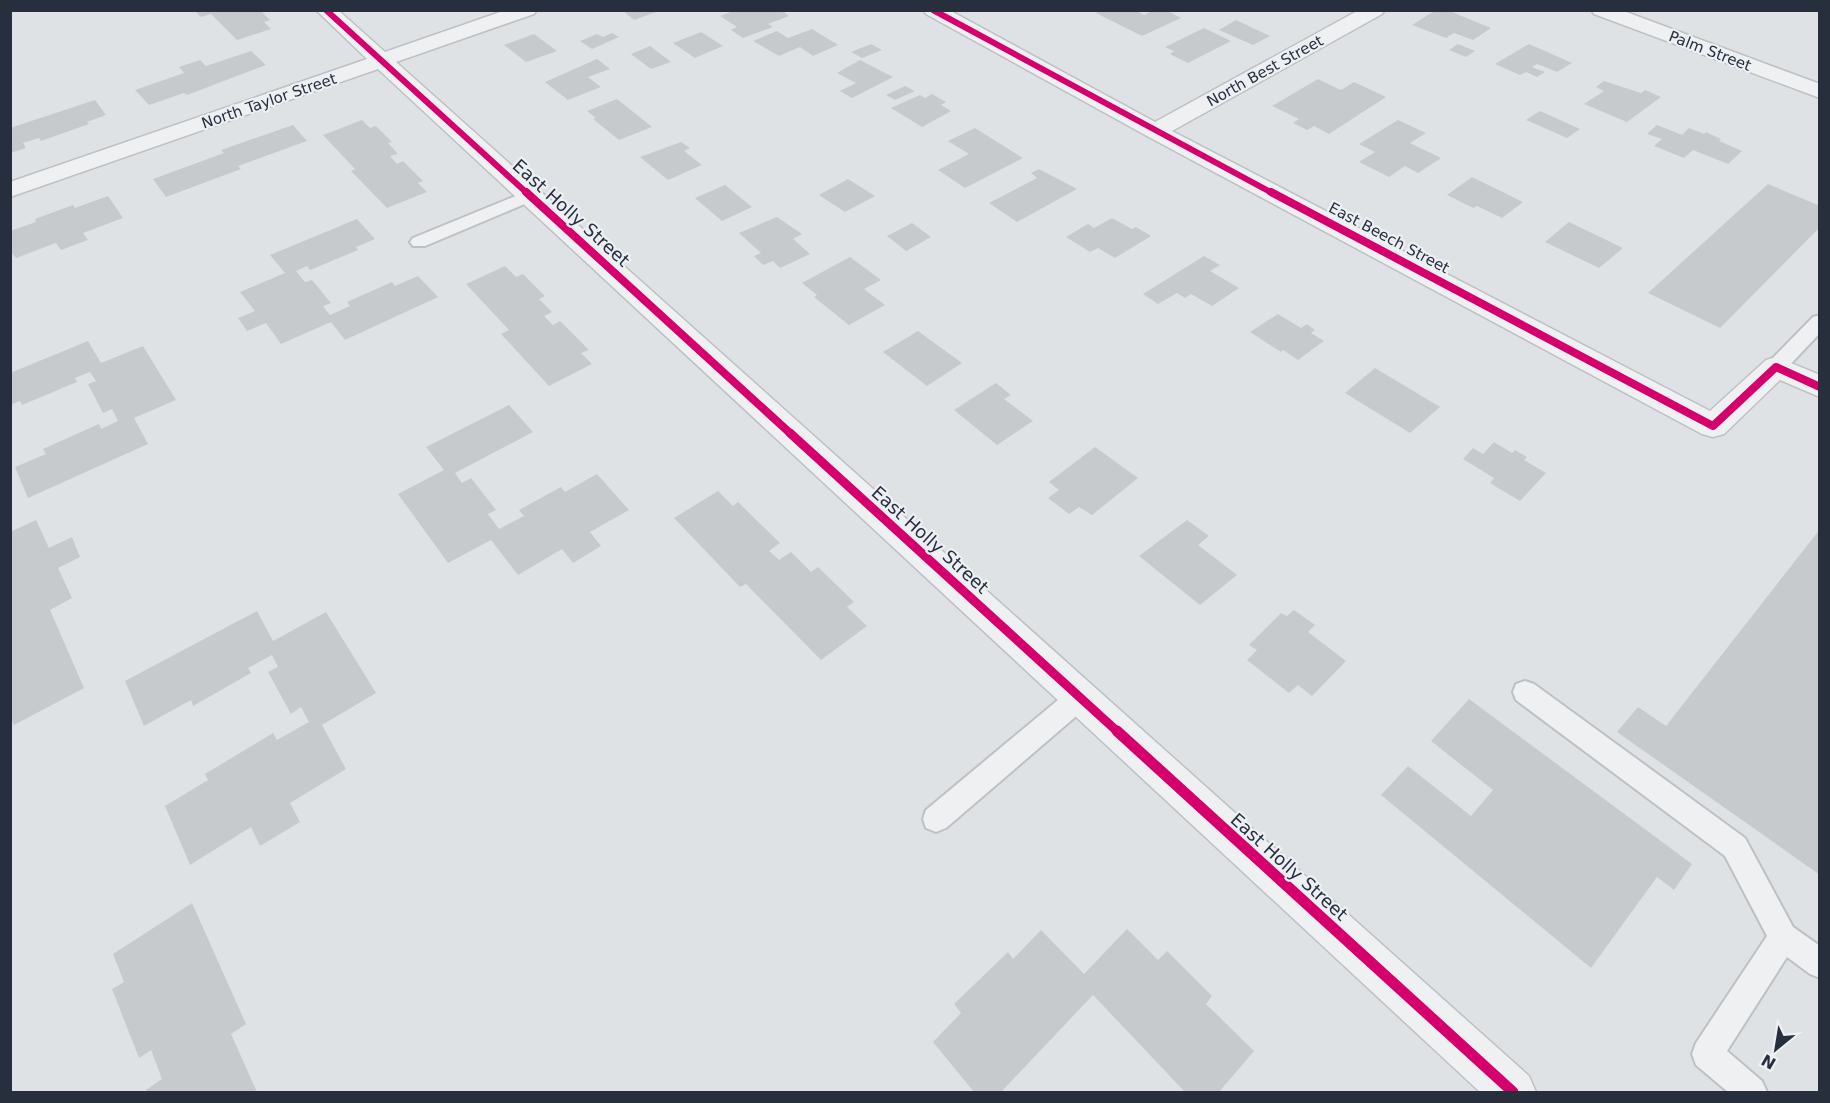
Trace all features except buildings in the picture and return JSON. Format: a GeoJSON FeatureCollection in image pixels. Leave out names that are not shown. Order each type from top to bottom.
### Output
{"type":"FeatureCollection","features":[{"type":"Feature","properties":{"kind":"street","name":"East Holly Street"},"geometry":{"type":"LineString","coordinates":[[326,10],[1513,1092]]}},
{"type":"Feature","properties":{"kind":"street","name":"North Taylor Street"},"geometry":{"type":"LineString","coordinates":[[10,190],[527,10]]}},
{"type":"Feature","properties":{"kind":"street","name":"East Beech Street"},"geometry":{"type":"LineString","coordinates":[[933,10],[1155,131],[1713,426],[1776,367]]}},
{"type":"Feature","properties":{"kind":"street","name":"North Best Street"},"geometry":{"type":"LineString","coordinates":[[1155,131],[1375,10]]}},
{"type":"Feature","properties":{"kind":"street","name":"Palm Street"},"geometry":{"type":"LineString","coordinates":[[1601,10],[1820,92]]}},
{"type":"Feature","properties":{"kind":"street"},"geometry":{"type":"LineString","coordinates":[[1776,367],[1820,387]]}},
{"type":"Feature","properties":{"kind":"lane"},"geometry":{"type":"LineString","coordinates":[[419,242],[528,196]]}},
{"type":"Feature","properties":{"kind":"lane"},"geometry":{"type":"LineString","coordinates":[[1776,367],[1820,321]]}},
{"type":"Feature","properties":{"kind":"lane"},"geometry":{"type":"LineString","coordinates":[[1525,692],[1735,847],[1783,937],[1820,964]]}},
{"type":"Feature","properties":{"kind":"lane"},"geometry":{"type":"LineString","coordinates":[[936,819],[1079,698]]}},
{"type":"Feature","properties":{"kind":"lane"},"geometry":{"type":"LineString","coordinates":[[1751,1092],[1707,1054],[1783,937]]}},
{"type":"Feature","properties":{"kind":"cycle path"},"geometry":{"type":"LineString","coordinates":[[326,10],[1513,1092]]}},
{"type":"Feature","properties":{"kind":"cycle path"},"geometry":{"type":"LineString","coordinates":[[933,10],[1155,131],[1713,426],[1776,367],[1820,387]]}}]}
